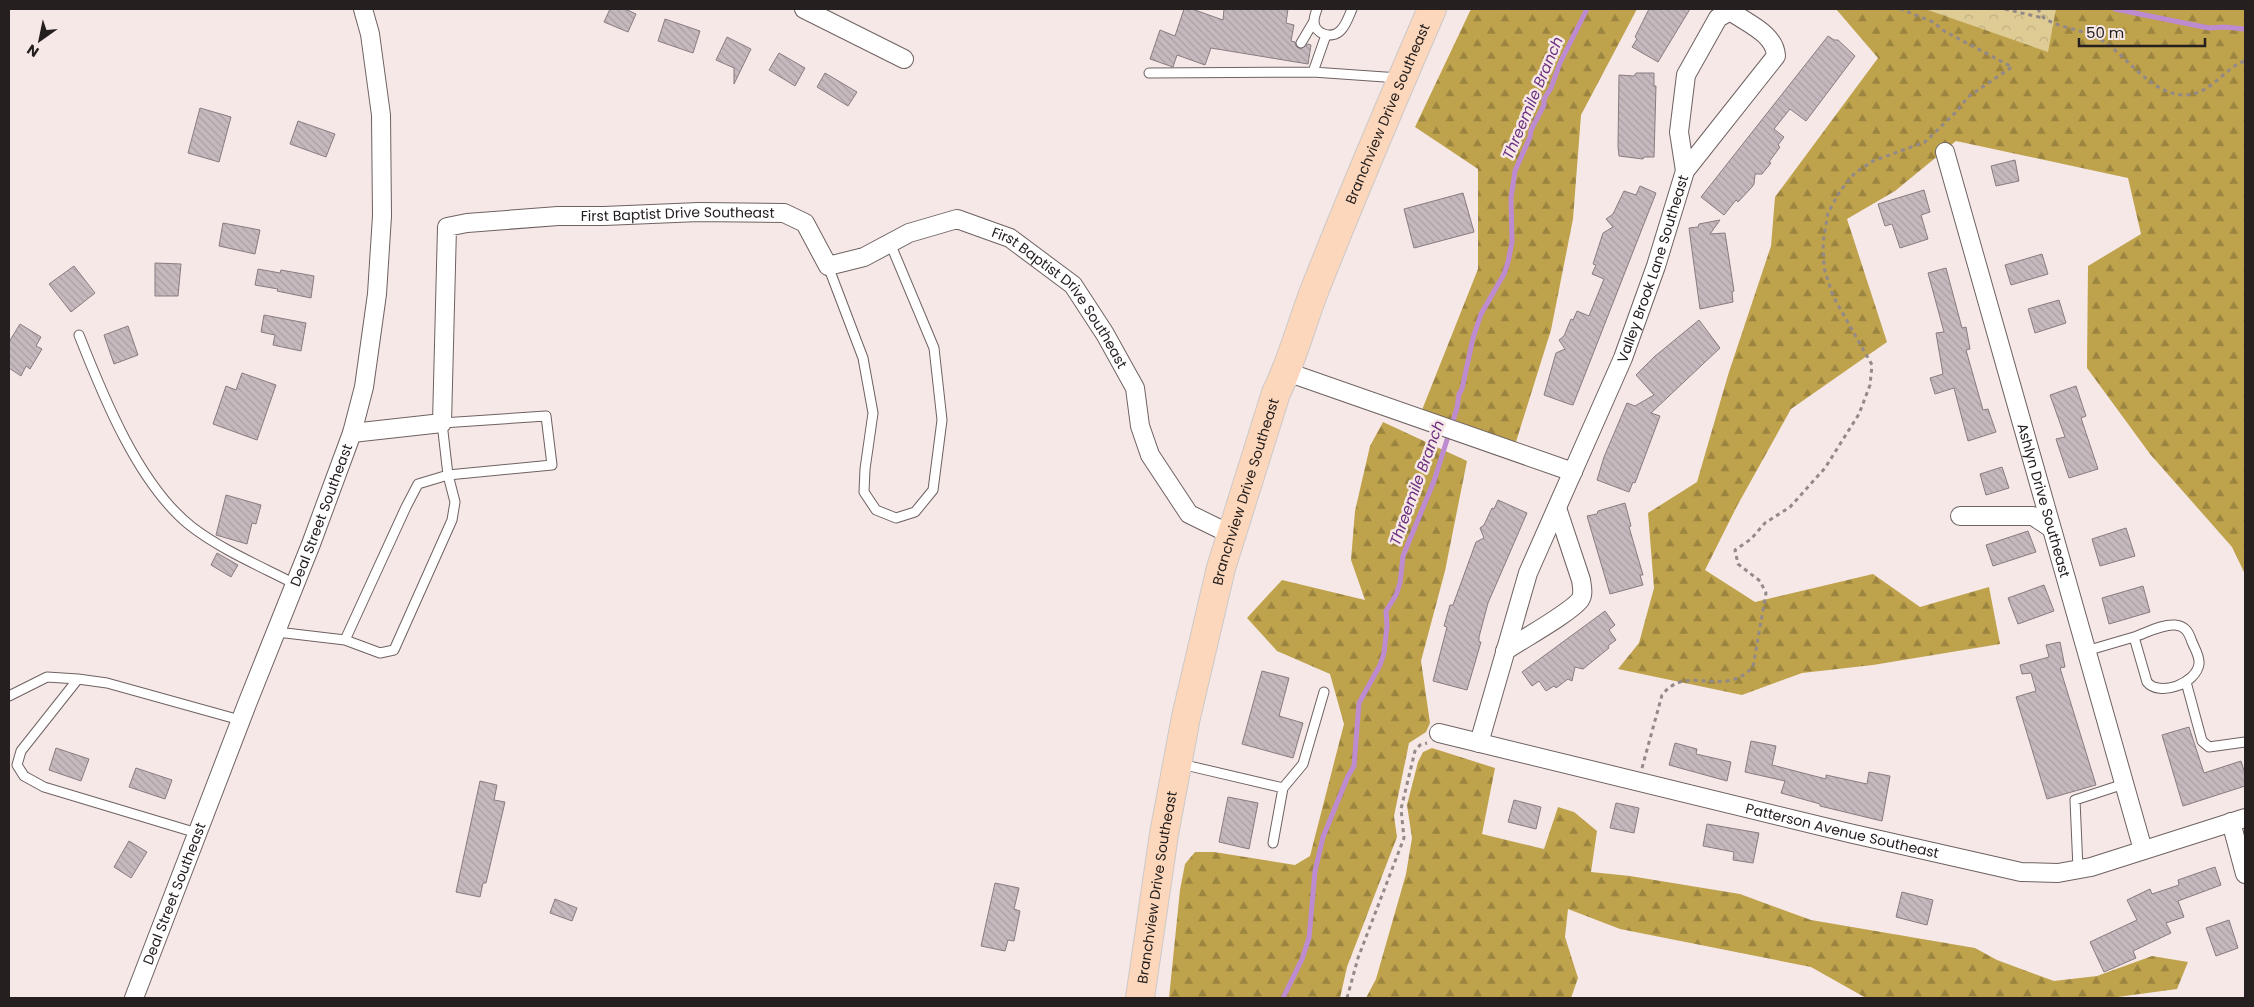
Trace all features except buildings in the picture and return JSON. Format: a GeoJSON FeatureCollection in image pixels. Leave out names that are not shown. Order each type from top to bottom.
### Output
{"type":"FeatureCollection","features":[{"type":"Feature","properties":{"kind":"main road","name":"Branchview Drive Southeast"},"geometry":{"type":"LineString","coordinates":[[1140,998],[1177,763],[1192,689],[1222,568],[1276,393],[1287,372],[1312,296],[1432,9]]}},
{"type":"Feature","properties":{"kind":"street","name":"Deal Street Southeast"},"geometry":{"type":"LineString","coordinates":[[134,998],[240,720],[277,632],[352,432],[364,387],[377,294],[382,216],[381,115],[370,34],[363,9]]}},
{"type":"Feature","properties":{"kind":"street"},"geometry":{"type":"LineString","coordinates":[[804,9],[904,60]]}},
{"type":"Feature","properties":{"kind":"street","name":"Valley Brook Lane Southeast"},"geometry":{"type":"LineString","coordinates":[[1479,743],[1528,573],[1623,358],[1656,266],[1685,171],[1776,56],[1776,48],[1770,38],[1730,11],[1718,18],[1686,75],[1679,132],[1685,171]]}},
{"type":"Feature","properties":{"kind":"street","name":"Ashlyn Drive Southeast"},"geometry":{"type":"LineString","coordinates":[[1946,152],[2143,850]]}},
{"type":"Feature","properties":{"kind":"street","name":"First Baptist Drive Southeast"},"geometry":{"type":"LineString","coordinates":[[442,422],[447,227],[467,222],[558,216],[698,212],[784,213],[805,223],[828,266],[864,256],[909,232],[957,219],[1010,238],[1073,285],[1105,334],[1135,388],[1140,426],[1150,455],[1189,514],[1232,535]]}},
{"type":"Feature","properties":{"kind":"street"},"geometry":{"type":"LineString","coordinates":[[1287,372],[1573,472]]}},
{"type":"Feature","properties":{"kind":"street"},"geometry":{"type":"LineString","coordinates":[[352,432],[442,422]]}},
{"type":"Feature","properties":{"kind":"street"},"geometry":{"type":"LineString","coordinates":[[1505,651],[1554,620],[1580,599],[1583,590],[1581,580],[1557,508]]}},
{"type":"Feature","properties":{"kind":"street"},"geometry":{"type":"LineString","coordinates":[[1960,516],[2034,516],[2051,528]]}},
{"type":"Feature","properties":{"kind":"street","name":"Patterson Avenue Southeast"},"geometry":{"type":"LineString","coordinates":[[1434,737],[1479,743],[1638,783],[2021,872],[2058,873],[2078,870],[2238,820]]}},
{"type":"Feature","properties":{"kind":"street"},"geometry":{"type":"LineString","coordinates":[[2238,820],[2245,874]]}},
{"type":"Feature","properties":{"kind":"lane"},"geometry":{"type":"LineString","coordinates":[[1301,43],[1314,21],[1317,9]]}},
{"type":"Feature","properties":{"kind":"lane"},"geometry":{"type":"LineString","coordinates":[[1314,21],[1318,30],[1326,35],[1335,35],[1341,30],[1352,9]]}},
{"type":"Feature","properties":{"kind":"lane"},"geometry":{"type":"LineString","coordinates":[[1313,72],[1326,35]]}},
{"type":"Feature","properties":{"kind":"lane"},"geometry":{"type":"LineString","coordinates":[[1294,72],[1296,62]]}},
{"type":"Feature","properties":{"kind":"lane"},"geometry":{"type":"LineString","coordinates":[[1150,73],[1313,72],[1402,79]]}},
{"type":"Feature","properties":{"kind":"lane"},"geometry":{"type":"LineString","coordinates":[[828,266],[863,358],[873,413],[865,469],[864,492],[876,510],[896,518],[915,512],[933,490],[942,420],[934,348],[890,243]]}},
{"type":"Feature","properties":{"kind":"lane"},"geometry":{"type":"LineString","coordinates":[[79,335],[98,382],[135,458],[169,507],[206,537],[294,584]]}},
{"type":"Feature","properties":{"kind":"lane"},"geometry":{"type":"LineString","coordinates":[[277,632],[345,640],[380,653],[394,650],[452,520],[455,502],[448,475],[442,422],[546,416],[552,465],[448,475],[418,484],[345,640]]}},
{"type":"Feature","properties":{"kind":"lane"},"geometry":{"type":"LineString","coordinates":[[2086,651],[2168,625],[2176,625],[2188,631],[2199,662],[2197,670],[2186,682],[2158,690],[2151,687],[2147,682],[2134,637]]}},
{"type":"Feature","properties":{"kind":"lane"},"geometry":{"type":"LineString","coordinates":[[9,696],[47,677],[78,679],[107,683],[240,720]]}},
{"type":"Feature","properties":{"kind":"lane"},"geometry":{"type":"LineString","coordinates":[[78,679],[21,752],[17,765],[24,776],[44,787],[198,833]]}},
{"type":"Feature","properties":{"kind":"lane"},"geometry":{"type":"LineString","coordinates":[[2186,682],[2202,741],[2209,748],[2245,742]]}},
{"type":"Feature","properties":{"kind":"lane"},"geometry":{"type":"LineString","coordinates":[[1273,843],[1283,788],[1303,764],[1324,692]]}},
{"type":"Feature","properties":{"kind":"lane"},"geometry":{"type":"LineString","coordinates":[[1177,763],[1283,788]]}},
{"type":"Feature","properties":{"kind":"lane"},"geometry":{"type":"LineString","coordinates":[[2078,870],[2075,800],[2124,784]]}},
{"type":"Feature","properties":{"kind":"path"},"geometry":{"type":"LineString","coordinates":[[1638,783],[1662,695],[1670,686],[1681,681],[1720,682],[1734,680],[1744,676],[1753,667],[1766,594],[1760,581],[1738,564],[1735,550],[1751,539],[1765,523],[1790,507],[1825,468],[1860,414],[1870,385],[1872,365],[1833,296],[1824,268],[1823,242],[1828,213],[1840,191],[1854,174],[1873,161],[1925,142],[1957,111],[1968,97],[2012,67],[1944,32],[1933,22],[1901,9]]}},
{"type":"Feature","properties":{"kind":"path"},"geometry":{"type":"LineString","coordinates":[[2005,9],[2044,18],[2098,38],[2128,60],[2158,87],[2183,95],[2200,90],[2219,81],[2236,63],[2245,61]]}},
{"type":"Feature","properties":{"kind":"path"},"geometry":{"type":"LineString","coordinates":[[2038,9],[2044,18]]}},
{"type":"Feature","properties":{"kind":"path"},"geometry":{"type":"LineString","coordinates":[[1347,998],[1358,958],[1404,838],[1402,809],[1415,751],[1420,745],[1434,737]]}},
{"type":"Feature","properties":{"kind":"green space"},"geometry":{"type":"Polygon","coordinates":[[[1471,9],[1637,9],[1581,115],[1573,219],[1551,330],[1515,445],[1422,410],[1478,269],[1478,169],[1415,127],[1471,9]]]}},
{"type":"Feature","properties":{"kind":"green space"},"geometry":{"type":"Polygon","coordinates":[[[1836,9],[2245,9],[2245,574],[2232,547],[2150,454],[2087,368],[2088,266],[2141,234],[2128,178],[1956,141],[1895,191],[1847,219],[1887,342],[1791,409],[1737,506],[1705,570],[1755,602],[1873,574],[1920,607],[1989,587],[2000,644],[1873,665],[1802,673],[1742,695],[1618,669],[1639,643],[1654,588],[1648,513],[1697,482],[1728,375],[1771,246],[1775,197],[1878,58],[1836,9]]]}},
{"type":"Feature","properties":{"kind":"green space"},"geometry":{"type":"Polygon","coordinates":[[[1925,9],[2056,9],[2048,52],[1925,9]]]}},
{"type":"Feature","properties":{"kind":"green space"},"geometry":{"type":"Polygon","coordinates":[[[1383,422],[1467,461],[1445,571],[1421,661],[1430,723],[1426,732],[1409,743],[1394,816],[1397,837],[1347,967],[1340,998],[1169,998],[1180,890],[1185,864],[1195,852],[1214,852],[1295,865],[1310,856],[1344,724],[1330,674],[1277,651],[1247,618],[1282,580],[1365,600],[1351,560],[1355,511],[1370,446],[1383,422]]]}},
{"type":"Feature","properties":{"kind":"green space"},"geometry":{"type":"Polygon","coordinates":[[[1432,748],[1495,768],[1482,834],[1544,849],[1558,807],[1574,812],[1597,831],[1591,872],[1630,876],[1740,894],[1811,920],[1975,948],[1997,960],[2054,981],[2097,976],[2152,956],[2188,962],[2177,989],[2110,998],[1866,998],[1811,967],[1620,929],[1568,909],[1565,937],[1578,978],[1571,998],[1366,998],[1376,979],[1406,874],[1412,838],[1407,805],[1418,762],[1423,752],[1432,748]]]}},
{"type":"Feature","properties":{"kind":"waterway","name":"Threemile Branch"},"geometry":{"type":"LineString","coordinates":[[1283,998],[1302,959],[1309,938],[1315,871],[1323,837],[1354,766],[1359,703],[1380,665],[1384,653],[1387,626],[1386,611],[1396,595],[1400,583],[1403,556],[1434,481],[1457,408],[1473,338],[1481,314],[1504,274],[1508,262],[1512,242],[1511,198],[1515,171],[1530,137],[1531,130],[1544,105],[1544,99],[1551,88],[1560,63],[1587,9]]}},
{"type":"Feature","properties":{"kind":"waterway"},"geometry":{"type":"LineString","coordinates":[[2115,9],[2209,28],[2245,29]]}}]}
